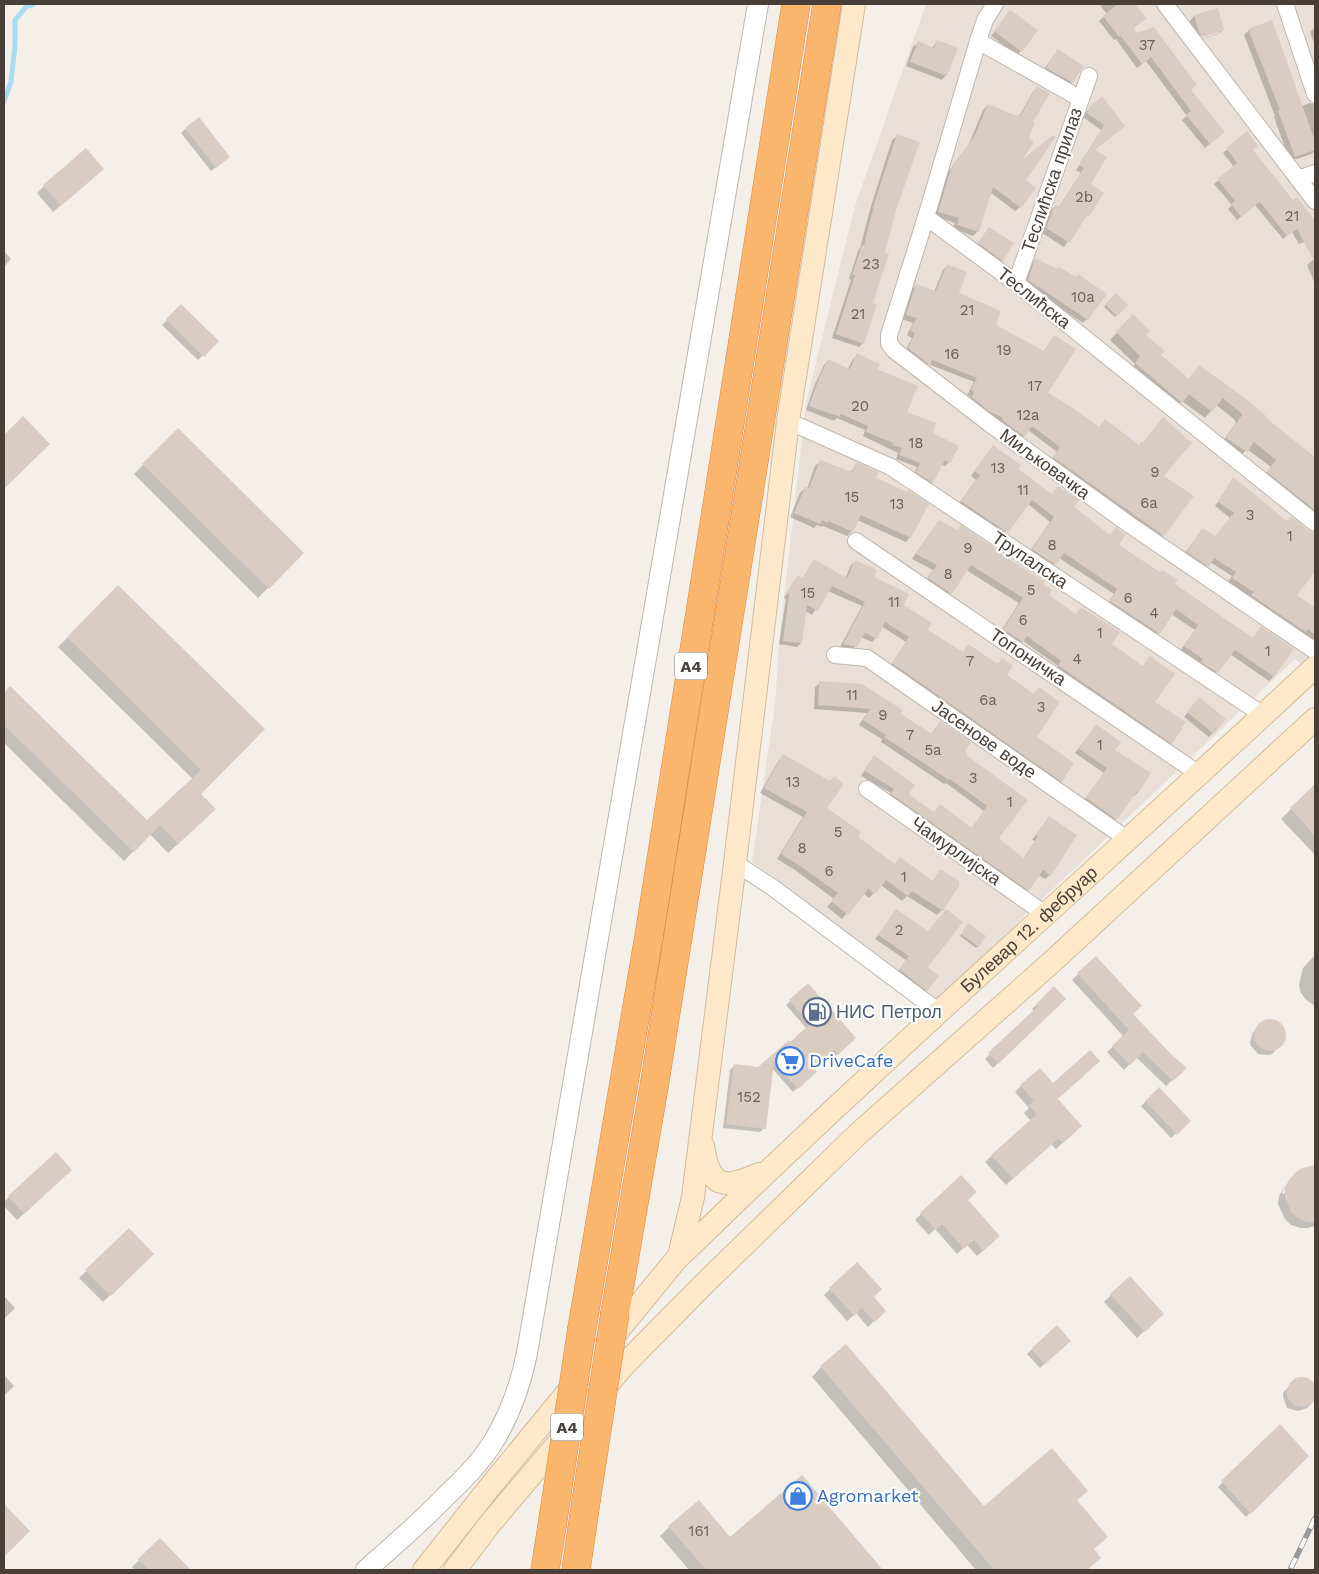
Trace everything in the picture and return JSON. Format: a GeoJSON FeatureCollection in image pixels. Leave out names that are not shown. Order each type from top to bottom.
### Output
{"type":"FeatureCollection","features":[{"type":"Feature","properties":{"kind":"highway","name":"A4"},"geometry":{"type":"LineString","coordinates":[[545,1570],[582,1328],[649,936],[796,4]]}},
{"type":"Feature","properties":{"kind":"highway","name":"A4"},"geometry":{"type":"LineString","coordinates":[[576,1570],[615,1313],[660,1048],[827,4]]}},
{"type":"Feature","properties":{"kind":"main road"},"geometry":{"type":"LineString","coordinates":[[679,1256],[692,1197],[736,863],[760,644],[788,421],[854,4]]}},
{"type":"Feature","properties":{"kind":"main road","name":"Булевар 12. фебруар"},"geometry":{"type":"LineString","coordinates":[[424,1570],[679,1256],[769,1169],[1315,667]]}},
{"type":"Feature","properties":{"kind":"main road"},"geometry":{"type":"LineString","coordinates":[[455,1570],[489,1525],[625,1364],[705,1283],[859,1133],[1061,954],[1315,719]]}},
{"type":"Feature","properties":{"kind":"main road"},"geometry":{"type":"LineString","coordinates":[[700,1128],[708,1167],[716,1179],[721,1182],[728,1184],[736,1183],[769,1169]]}},
{"type":"Feature","properties":{"kind":"street"},"geometry":{"type":"LineString","coordinates":[[366,1570],[416,1526],[465,1478],[484,1456],[495,1440],[510,1411],[520,1385],[758,4]]}},
{"type":"Feature","properties":{"kind":"street"},"geometry":{"type":"LineString","coordinates":[[926,217],[978,41],[985,20],[994,4]]}},
{"type":"Feature","properties":{"kind":"street"},"geometry":{"type":"LineString","coordinates":[[1165,4],[1315,201]]}},
{"type":"Feature","properties":{"kind":"street"},"geometry":{"type":"LineString","coordinates":[[1285,4],[1311,68],[1315,94]]}},
{"type":"Feature","properties":{"kind":"street"},"geometry":{"type":"LineString","coordinates":[[978,41],[1081,99]]}},
{"type":"Feature","properties":{"kind":"street","name":"Теслићска прилаз"},"geometry":{"type":"LineString","coordinates":[[1016,283],[1089,76]]}},
{"type":"Feature","properties":{"kind":"street"},"geometry":{"type":"LineString","coordinates":[[1298,179],[1315,173]]}},
{"type":"Feature","properties":{"kind":"street","name":"Теслићска"},"geometry":{"type":"LineString","coordinates":[[926,217],[1016,283],[1315,522]]}},
{"type":"Feature","properties":{"kind":"street","name":"Миљковачка"},"geometry":{"type":"LineString","coordinates":[[926,217],[889,335],[890,343],[894,350],[990,424],[1130,525],[1315,651]]}},
{"type":"Feature","properties":{"kind":"street","name":"Трупалска"},"geometry":{"type":"LineString","coordinates":[[788,421],[891,466],[1263,715]]}},
{"type":"Feature","properties":{"kind":"street","name":"Топоничка"},"geometry":{"type":"LineString","coordinates":[[856,541],[1199,774]]}},
{"type":"Feature","properties":{"kind":"street","name":"Јасенове воде"},"geometry":{"type":"LineString","coordinates":[[835,655],[867,658],[1127,839]]}},
{"type":"Feature","properties":{"kind":"street","name":"Чамурлијска"},"geometry":{"type":"LineString","coordinates":[[868,789],[1045,914]]}},
{"type":"Feature","properties":{"kind":"street"},"geometry":{"type":"LineString","coordinates":[[736,863],[772,887],[939,1012]]}},
{"type":"Feature","properties":{"kind":"shaded area"},"geometry":{"type":"Polygon","coordinates":[[[926,4],[1315,4],[1315,674],[1295,659],[934,1002],[774,877],[752,862],[775,705],[779,642],[806,403],[855,206],[926,4]]]}},
{"type":"Feature","properties":{"kind":"building"},"geometry":{"type":"Polygon","coordinates":[[[1118,4],[1135,4],[1147,19],[1134,26],[1136,33],[1154,27],[1197,85],[1191,90],[1225,132],[1210,144],[1186,115],[1191,111],[1151,57],[1142,64],[1103,16],[1118,4]]]}},
{"type":"Feature","properties":{"kind":"building"},"geometry":{"type":"Polygon","coordinates":[[[1218,8],[1224,30],[1203,37],[1199,32],[1194,15],[1218,8]]]}},
{"type":"Feature","properties":{"kind":"building"},"geometry":{"type":"Polygon","coordinates":[[[1010,10],[1038,30],[1022,52],[994,31],[1010,10]]]}},
{"type":"Feature","properties":{"kind":"building"},"geometry":{"type":"Polygon","coordinates":[[[1272,20],[1315,141],[1315,150],[1295,157],[1278,111],[1280,110],[1248,29],[1272,20]]]}},
{"type":"Feature","properties":{"kind":"building"},"geometry":{"type":"Polygon","coordinates":[[[937,40],[958,48],[947,76],[910,62],[918,41],[934,48],[937,40]]]}},
{"type":"Feature","properties":{"kind":"building"},"geometry":{"type":"Polygon","coordinates":[[[1058,49],[1084,66],[1073,83],[1046,68],[1058,49]]]}},
{"type":"Feature","properties":{"kind":"building"},"geometry":{"type":"Polygon","coordinates":[[[1037,86],[1050,93],[1033,122],[1035,123],[1029,138],[1034,142],[1023,159],[1053,135],[1056,137],[1026,180],[1036,188],[1021,208],[993,187],[979,232],[957,225],[959,218],[938,212],[951,169],[974,137],[988,104],[1020,116],[1037,86]]]}},
{"type":"Feature","properties":{"kind":"building"},"geometry":{"type":"Polygon","coordinates":[[[1102,96],[1125,126],[1095,150],[1107,157],[1091,184],[1104,193],[1089,217],[1087,215],[1070,243],[1046,228],[1055,205],[1059,207],[1084,168],[1079,165],[1104,125],[1087,113],[1089,107],[1102,96]]]}},
{"type":"Feature","properties":{"kind":"building"},"geometry":{"type":"Polygon","coordinates":[[[199,117],[230,157],[216,168],[185,128],[199,117]]]}},
{"type":"Feature","properties":{"kind":"building"},"geometry":{"type":"Polygon","coordinates":[[[1247,131],[1258,146],[1253,150],[1293,200],[1297,197],[1315,220],[1315,263],[1297,229],[1287,236],[1260,202],[1241,217],[1231,204],[1235,201],[1217,179],[1237,163],[1226,148],[1247,131]]]}},
{"type":"Feature","properties":{"kind":"building"},"geometry":{"type":"Polygon","coordinates":[[[897,134],[920,142],[897,207],[885,252],[889,254],[873,303],[877,304],[864,344],[836,334],[855,275],[852,275],[862,245],[864,245],[875,201],[897,134]]]}},
{"type":"Feature","properties":{"kind":"building"},"geometry":{"type":"Polygon","coordinates":[[[86,148],[104,169],[61,206],[43,185],[86,148]]]}},
{"type":"Feature","properties":{"kind":"building"},"geometry":{"type":"Polygon","coordinates":[[[989,227],[1014,243],[1003,261],[978,243],[989,227]]]}},
{"type":"Feature","properties":{"kind":"building"},"geometry":{"type":"Polygon","coordinates":[[[1035,258],[1058,269],[1059,267],[1076,277],[1078,274],[1107,294],[1088,320],[1028,280],[1035,258]]]}},
{"type":"Feature","properties":{"kind":"building"},"geometry":{"type":"Polygon","coordinates":[[[947,264],[967,272],[959,293],[1001,311],[996,325],[1044,351],[1054,335],[1076,349],[1048,393],[1099,427],[1105,419],[1139,445],[1141,442],[1143,443],[1163,417],[1192,443],[1164,476],[1194,496],[1164,536],[1053,457],[1060,447],[1032,426],[1025,437],[1002,420],[1003,418],[989,411],[972,397],[974,392],[971,390],[977,378],[932,360],[930,365],[908,348],[915,333],[910,330],[917,318],[906,315],[916,284],[936,291],[947,264]]]}},
{"type":"Feature","properties":{"kind":"building"},"geometry":{"type":"Polygon","coordinates":[[[1116,293],[1128,305],[1117,316],[1105,304],[1116,293]]]}},
{"type":"Feature","properties":{"kind":"building"},"geometry":{"type":"Polygon","coordinates":[[[181,304],[219,341],[204,357],[166,319],[181,304]]]}},
{"type":"Feature","properties":{"kind":"building"},"geometry":{"type":"Polygon","coordinates":[[[1133,314],[1150,331],[1146,335],[1165,351],[1161,355],[1189,379],[1199,365],[1242,396],[1315,457],[1315,510],[1267,472],[1276,460],[1254,442],[1247,452],[1226,438],[1242,415],[1223,398],[1212,412],[1189,394],[1182,403],[1135,363],[1140,356],[1116,332],[1133,314]]]}},
{"type":"Feature","properties":{"kind":"building"},"geometry":{"type":"Polygon","coordinates":[[[857,353],[880,364],[877,369],[918,386],[907,412],[936,423],[933,433],[959,446],[950,463],[945,460],[933,483],[916,472],[920,463],[899,455],[902,448],[866,432],[868,426],[841,414],[840,417],[809,406],[828,359],[850,369],[857,353]]]}},
{"type":"Feature","properties":{"kind":"building"},"geometry":{"type":"Polygon","coordinates":[[[23,416],[50,444],[4,489],[4,435],[23,416]]]}},
{"type":"Feature","properties":{"kind":"building"},"geometry":{"type":"Polygon","coordinates":[[[178,428],[304,553],[269,589],[142,464],[178,428]]]}},
{"type":"Feature","properties":{"kind":"building"},"geometry":{"type":"Polygon","coordinates":[[[993,445],[1021,465],[1018,469],[1052,494],[1058,486],[1079,500],[1074,507],[1110,535],[1116,527],[1126,534],[1119,545],[1160,572],[1162,570],[1178,580],[1175,584],[1253,638],[1261,626],[1294,649],[1274,677],[1235,650],[1218,673],[1201,662],[1203,659],[1184,646],[1198,625],[1176,609],[1160,634],[1110,601],[1117,589],[1064,553],[1056,565],[1032,549],[1054,517],[1032,500],[1008,533],[961,501],[980,475],[974,471],[993,445]]]}},
{"type":"Feature","properties":{"kind":"building"},"geometry":{"type":"Polygon","coordinates":[[[820,460],[852,472],[856,462],[878,472],[876,478],[907,492],[908,490],[929,504],[911,538],[861,515],[853,532],[828,521],[828,523],[822,520],[820,524],[794,513],[805,487],[809,488],[820,460]]]}},
{"type":"Feature","properties":{"kind":"building"},"geometry":{"type":"Polygon","coordinates":[[[1233,477],[1287,521],[1291,516],[1309,531],[1315,533],[1315,572],[1297,595],[1315,608],[1315,635],[1308,629],[1306,632],[1251,595],[1254,592],[1232,578],[1236,572],[1214,558],[1209,567],[1187,552],[1202,528],[1215,536],[1234,513],[1218,502],[1233,477]]]}},
{"type":"Feature","properties":{"kind":"building"},"geometry":{"type":"Polygon","coordinates":[[[939,520],[958,530],[961,525],[995,550],[1045,582],[1043,584],[1052,590],[1049,595],[1076,614],[1081,607],[1120,632],[1112,644],[1143,666],[1150,656],[1175,674],[1155,702],[1186,722],[1172,744],[1058,665],[1061,661],[1027,636],[1023,642],[1003,629],[1023,598],[971,565],[952,594],[928,578],[937,565],[916,554],[939,520]]]}},
{"type":"Feature","properties":{"kind":"building"},"geometry":{"type":"Polygon","coordinates":[[[814,559],[847,578],[855,560],[877,570],[874,577],[909,594],[904,605],[932,623],[928,630],[963,652],[968,644],[998,664],[1002,658],[1013,666],[1007,675],[1034,694],[1039,687],[1060,702],[1037,737],[1074,763],[1062,782],[892,663],[909,637],[885,622],[877,639],[865,633],[857,647],[843,644],[865,602],[832,586],[818,611],[807,605],[802,643],[783,641],[789,595],[787,593],[798,575],[803,578],[814,559]]]}},
{"type":"Feature","properties":{"kind":"building"},"geometry":{"type":"Polygon","coordinates":[[[118,585],[265,729],[201,794],[216,809],[178,844],[160,825],[134,852],[4,725],[4,693],[10,686],[147,820],[201,770],[67,637],[118,585]]]}},
{"type":"Feature","properties":{"kind":"building"},"geometry":{"type":"Polygon","coordinates":[[[819,681],[862,684],[903,710],[901,714],[932,734],[940,721],[971,742],[965,751],[968,753],[966,755],[1028,800],[999,838],[1004,843],[1024,858],[1049,816],[1077,835],[1051,876],[1043,870],[1029,891],[891,794],[894,789],[865,771],[874,755],[915,785],[909,794],[934,812],[940,804],[972,828],[987,806],[950,779],[884,737],[886,735],[863,720],[870,709],[818,705],[819,681]]]}},
{"type":"Feature","properties":{"kind":"building"},"geometry":{"type":"Polygon","coordinates":[[[1199,697],[1226,719],[1214,734],[1187,712],[1199,697]]]}},
{"type":"Feature","properties":{"kind":"building"},"geometry":{"type":"Polygon","coordinates":[[[1096,724],[1121,742],[1115,750],[1151,773],[1117,820],[1086,798],[1107,768],[1079,749],[1096,724]]]}},
{"type":"Feature","properties":{"kind":"building"},"geometry":{"type":"Polygon","coordinates":[[[783,754],[830,781],[834,776],[844,784],[827,808],[861,832],[858,837],[895,864],[900,857],[933,881],[940,869],[959,881],[959,886],[943,911],[912,891],[908,896],[886,880],[875,894],[868,889],[848,915],[831,901],[838,893],[781,854],[807,812],[764,788],[783,754]]]}},
{"type":"Feature","properties":{"kind":"building"},"geometry":{"type":"Polygon","coordinates":[[[1315,784],[1315,836],[1290,808],[1315,784]]]}},
{"type":"Feature","properties":{"kind":"building"},"geometry":{"type":"Polygon","coordinates":[[[896,909],[928,931],[946,909],[963,922],[928,967],[939,976],[927,991],[899,969],[909,956],[878,935],[896,909]]]}},
{"type":"Feature","properties":{"kind":"building"},"geometry":{"type":"Polygon","coordinates":[[[968,923],[986,936],[979,947],[961,934],[968,923]]]}},
{"type":"Feature","properties":{"kind":"building"},"geometry":{"type":"Polygon","coordinates":[[[1096,956],[1142,1006],[1133,1014],[1187,1068],[1173,1081],[1143,1052],[1130,1065],[1112,1046],[1129,1030],[1077,973],[1096,956]]]}},
{"type":"Feature","properties":{"kind":"building"},"geometry":{"type":"Polygon","coordinates":[[[808,983],[856,1038],[838,1055],[834,1050],[814,1068],[817,1072],[798,1089],[774,1061],[766,1129],[726,1124],[734,1064],[758,1067],[810,1024],[789,1000],[808,983]]]}},
{"type":"Feature","properties":{"kind":"building"},"geometry":{"type":"Polygon","coordinates":[[[1054,986],[1066,999],[998,1064],[988,1053],[1038,1006],[1036,1004],[1054,986]]]}},
{"type":"Feature","properties":{"kind":"building"},"geometry":{"type":"Polygon","coordinates":[[[1270,1019],[1276,1020],[1281,1024],[1285,1029],[1285,1041],[1281,1046],[1276,1050],[1270,1051],[1264,1050],[1259,1046],[1255,1041],[1254,1035],[1255,1029],[1259,1024],[1264,1020],[1270,1019]]]}},
{"type":"Feature","properties":{"kind":"building"},"geometry":{"type":"Polygon","coordinates":[[[1090,1050],[1100,1061],[1058,1099],[1082,1126],[1063,1143],[1058,1139],[1013,1179],[991,1155],[1037,1114],[1029,1106],[1034,1101],[1020,1085],[1040,1068],[1053,1083],[1090,1050]]]}},
{"type":"Feature","properties":{"kind":"building"},"geometry":{"type":"Polygon","coordinates":[[[1159,1087],[1191,1121],[1177,1135],[1145,1101],[1159,1087]]]}},
{"type":"Feature","properties":{"kind":"building"},"geometry":{"type":"Polygon","coordinates":[[[56,1152],[72,1170],[24,1214],[8,1196],[56,1152]]]}},
{"type":"Feature","properties":{"kind":"building"},"geometry":{"type":"Polygon","coordinates":[[[1315,1165],[1315,1222],[1307,1222],[1291,1212],[1285,1196],[1285,1188],[1295,1173],[1302,1168],[1315,1165]]]}},
{"type":"Feature","properties":{"kind":"building"},"geometry":{"type":"Polygon","coordinates":[[[961,1175],[977,1192],[968,1200],[1000,1236],[983,1251],[974,1240],[964,1249],[942,1224],[936,1230],[920,1213],[961,1175]]]}},
{"type":"Feature","properties":{"kind":"building"},"geometry":{"type":"Polygon","coordinates":[[[129,1228],[154,1254],[111,1296],[85,1270],[129,1228]]]}},
{"type":"Feature","properties":{"kind":"building"},"geometry":{"type":"Polygon","coordinates":[[[857,1262],[882,1289],[874,1297],[886,1311],[875,1322],[862,1308],[854,1316],[829,1288],[857,1262]]]}},
{"type":"Feature","properties":{"kind":"building"},"geometry":{"type":"Polygon","coordinates":[[[1130,1276],[1164,1314],[1145,1332],[1110,1294],[1130,1276]]]}},
{"type":"Feature","properties":{"kind":"building"},"geometry":{"type":"Polygon","coordinates":[[[1057,1325],[1071,1341],[1045,1364],[1031,1349],[1057,1325]]]}},
{"type":"Feature","properties":{"kind":"building"},"geometry":{"type":"Polygon","coordinates":[[[846,1344],[984,1506],[1052,1448],[1088,1491],[1077,1500],[1108,1537],[1094,1549],[1101,1558],[1087,1570],[994,1570],[820,1366],[846,1344]]]}},
{"type":"Feature","properties":{"kind":"building"},"geometry":{"type":"Polygon","coordinates":[[[1302,1377],[1313,1381],[1317,1392],[1313,1403],[1302,1407],[1291,1403],[1287,1392],[1291,1381],[1302,1377]]]}},
{"type":"Feature","properties":{"kind":"building"},"geometry":{"type":"Polygon","coordinates":[[[1280,1424],[1309,1456],[1251,1514],[1221,1481],[1280,1424]]]}},
{"type":"Feature","properties":{"kind":"building"},"geometry":{"type":"Polygon","coordinates":[[[802,1475],[883,1570],[706,1570],[668,1526],[699,1500],[730,1537],[802,1475]]]}},
{"type":"Feature","properties":{"kind":"building"},"geometry":{"type":"Polygon","coordinates":[[[4,1504],[30,1531],[4,1557],[4,1504]]]}},
{"type":"Feature","properties":{"kind":"building"},"geometry":{"type":"Polygon","coordinates":[[[160,1538],[191,1570],[149,1570],[138,1559],[160,1538]]]}},
{"type":"Feature","properties":{"kind":"waterway"},"geometry":{"type":"LineString","coordinates":[[4,101],[11,82],[15,45],[15,20],[26,7],[34,4]]}},
{"type":"Feature","properties":{"kind":"railway"},"geometry":{"type":"LineString","coordinates":[[1291,1568],[1315,1518]]}},
{"type":"Feature","properties":{"kind":"place","name":"НИС Петрол"},"geometry":{"type":"Point","coordinates":[817,1012]}},
{"type":"Feature","properties":{"kind":"place","name":"DriveCafe"},"geometry":{"type":"Point","coordinates":[790,1061]}},
{"type":"Feature","properties":{"kind":"place","name":"Agromarket"},"geometry":{"type":"Point","coordinates":[798,1496]}}]}
